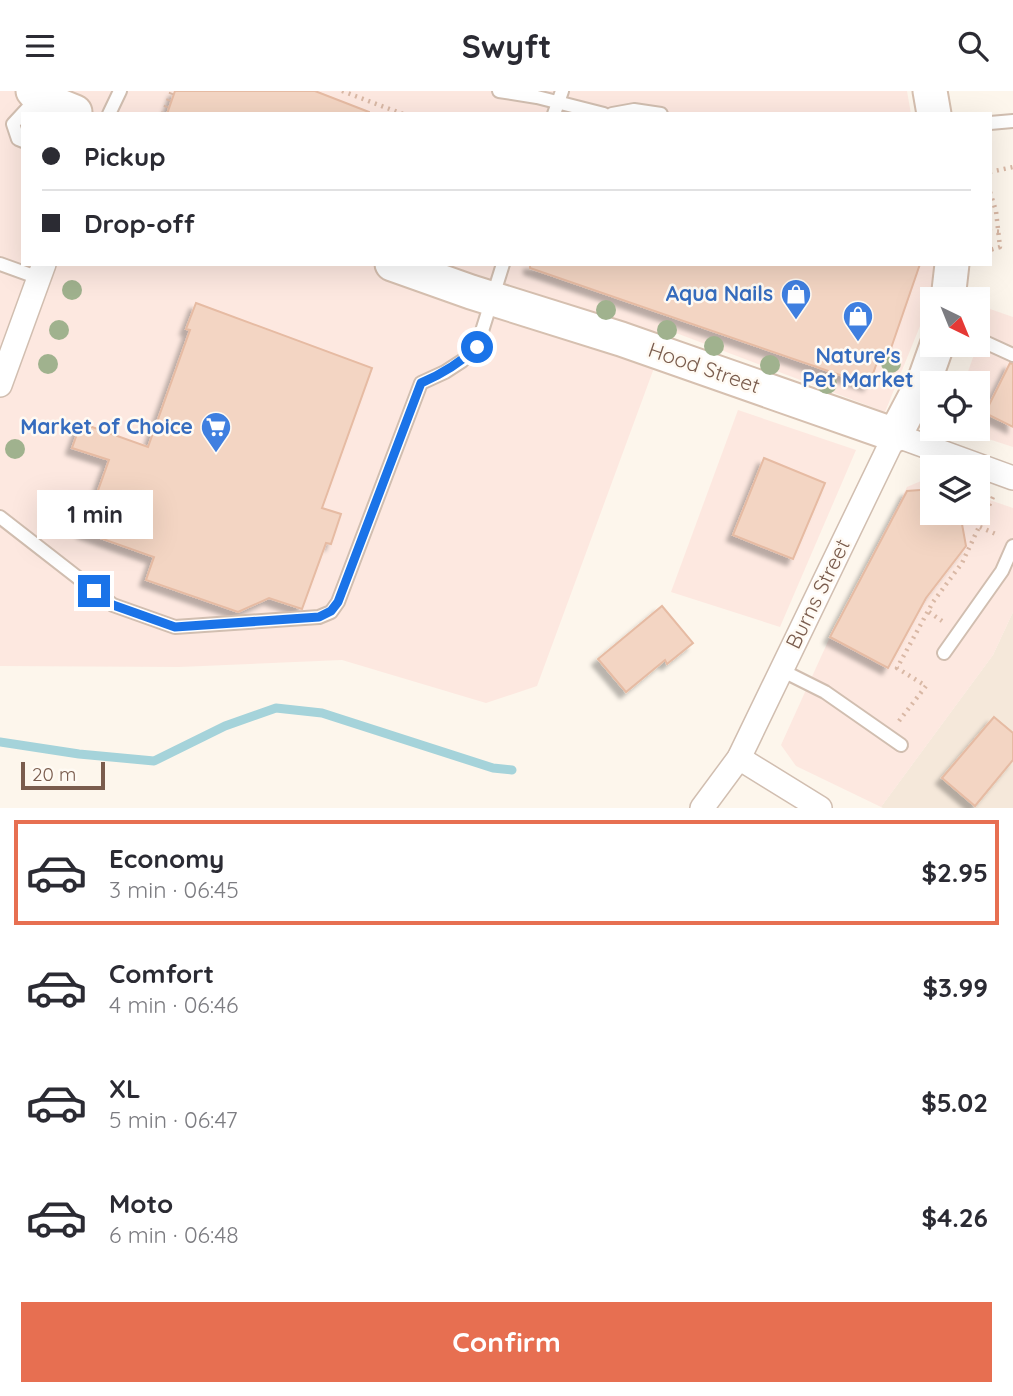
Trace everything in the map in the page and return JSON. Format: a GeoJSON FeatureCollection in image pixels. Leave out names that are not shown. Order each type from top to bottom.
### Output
{"type":"FeatureCollection","features":[{"type":"Feature","properties":{"kind":"street"},"geometry":{"type":"LineString","coordinates":[[930,91],[934,112]]}},
{"type":"Feature","properties":{"kind":"street"},"geometry":{"type":"LineString","coordinates":[[36,94],[75,105]]}},
{"type":"Feature","properties":{"kind":"street","name":"Hood Street"},"geometry":{"type":"LineString","coordinates":[[398,266],[621,339],[1013,478]]}},
{"type":"Feature","properties":{"kind":"street"},"geometry":{"type":"LineString","coordinates":[[950,287],[953,266]]}},
{"type":"Feature","properties":{"kind":"street"},"geometry":{"type":"LineString","coordinates":[[0,384],[41,271]]}},
{"type":"Feature","properties":{"kind":"street","name":"Burns Street"},"geometry":{"type":"LineString","coordinates":[[702,808],[739,758],[926,376],[933,357]]}},
{"type":"Feature","properties":{"kind":"street"},"geometry":{"type":"LineString","coordinates":[[739,758],[820,808]]}},
{"type":"Feature","properties":{"kind":"lane"},"geometry":{"type":"LineString","coordinates":[[110,112],[120,91]]}},
{"type":"Feature","properties":{"kind":"lane"},"geometry":{"type":"LineString","coordinates":[[499,91],[558,102],[588,112]]}},
{"type":"Feature","properties":{"kind":"lane"},"geometry":{"type":"LineString","coordinates":[[22,112],[36,94]]}},
{"type":"Feature","properties":{"kind":"lane"},"geometry":{"type":"LineString","coordinates":[[623,112],[648,112]]}},
{"type":"Feature","properties":{"kind":"lane"},"geometry":{"type":"LineString","coordinates":[[21,114],[13,124],[18,139],[21,140]]}},
{"type":"Feature","properties":{"kind":"lane"},"geometry":{"type":"LineString","coordinates":[[992,124],[1013,121]]}},
{"type":"Feature","properties":{"kind":"lane"},"geometry":{"type":"LineString","coordinates":[[0,264],[41,271]]}},
{"type":"Feature","properties":{"kind":"lane"},"geometry":{"type":"LineString","coordinates":[[0,517],[113,605],[175,627],[319,617],[331,611],[338,602],[421,383],[445,372],[477,347],[502,266]]}},
{"type":"Feature","properties":{"kind":"lane"},"geometry":{"type":"LineString","coordinates":[[990,344],[1013,355]]}},
{"type":"Feature","properties":{"kind":"lane"},"geometry":{"type":"LineString","coordinates":[[944,653],[1002,571],[1013,546]]}},
{"type":"Feature","properties":{"kind":"lane"},"geometry":{"type":"LineString","coordinates":[[781,670],[825,692],[901,745]]}},
{"type":"Feature","properties":{"kind":"path"},"geometry":{"type":"LineString","coordinates":[[164,112],[172,91]]}},
{"type":"Feature","properties":{"kind":"path"},"geometry":{"type":"LineString","coordinates":[[342,91],[399,112]]}},
{"type":"Feature","properties":{"kind":"path"},"geometry":{"type":"LineString","coordinates":[[992,172],[1013,167]]}},
{"type":"Feature","properties":{"kind":"path"},"geometry":{"type":"LineString","coordinates":[[992,199],[1001,232],[1000,247],[992,249]]}},
{"type":"Feature","properties":{"kind":"path"},"geometry":{"type":"LineString","coordinates":[[992,231],[1001,232]]}},
{"type":"Feature","properties":{"kind":"path"},"geometry":{"type":"LineString","coordinates":[[897,723],[926,687],[897,668],[983,528],[993,496]]}},
{"type":"Feature","properties":{"kind":"shaded area"},"geometry":{"type":"Polygon","coordinates":[[[0,91],[907,91],[911,112],[21,112],[21,266],[935,266],[932,287],[920,287],[920,326],[885,412],[668,330],[537,686],[486,703],[342,660],[179,667],[0,666],[0,91]]]}},
{"type":"Feature","properties":{"kind":"shaded area"},"geometry":{"type":"Polygon","coordinates":[[[990,309],[1013,317],[1013,447],[990,439],[990,371],[968,371],[973,357],[990,357],[990,309]]]}},
{"type":"Feature","properties":{"kind":"shaded area"},"geometry":{"type":"Polygon","coordinates":[[[738,410],[856,450],[780,627],[671,592],[738,410]]]}},
{"type":"Feature","properties":{"kind":"shaded area"},"geometry":{"type":"Polygon","coordinates":[[[920,481],[920,525],[990,525],[990,500],[1013,508],[1013,612],[993,655],[881,807],[796,766],[781,745],[830,637],[907,487],[920,481]]]}},
{"type":"Feature","properties":{"kind":"shaded area"},"geometry":{"type":"Polygon","coordinates":[[[1013,612],[1013,808],[881,807],[993,655],[1013,612]]]}},
{"type":"Feature","properties":{"kind":"building"},"geometry":{"type":"Polygon","coordinates":[[[175,91],[315,91],[369,112],[168,112],[175,91]]]}},
{"type":"Feature","properties":{"kind":"building"},"geometry":{"type":"Polygon","coordinates":[[[919,266],[889,354],[881,351],[869,385],[530,268],[919,266]]]}},
{"type":"Feature","properties":{"kind":"building","name":"Market of Choice"},"geometry":{"type":"Polygon","coordinates":[[[196,303],[372,368],[322,508],[341,514],[331,544],[326,543],[302,609],[269,598],[238,612],[146,580],[154,557],[83,532],[109,460],[72,448],[81,423],[148,447],[190,330],[186,329],[196,303]]]}},
{"type":"Feature","properties":{"kind":"building"},"geometry":{"type":"Polygon","coordinates":[[[1010,363],[1013,364],[1013,427],[990,416],[990,403],[1010,363]]]}},
{"type":"Feature","properties":{"kind":"building"},"geometry":{"type":"Polygon","coordinates":[[[764,458],[825,483],[793,559],[733,535],[764,458]]]}},
{"type":"Feature","properties":{"kind":"building"},"geometry":{"type":"Polygon","coordinates":[[[920,490],[920,525],[962,525],[966,546],[926,598],[888,668],[830,637],[907,491],[920,490]]]}},
{"type":"Feature","properties":{"kind":"building"},"geometry":{"type":"Polygon","coordinates":[[[662,606],[693,643],[667,664],[665,660],[626,692],[598,659],[662,606]]]}},
{"type":"Feature","properties":{"kind":"building"},"geometry":{"type":"Polygon","coordinates":[[[994,717],[1013,733],[1013,760],[975,806],[942,778],[994,717]]]}},
{"type":"Feature","properties":{"kind":"waterway"},"geometry":{"type":"LineString","coordinates":[[0,742],[79,754],[154,761],[225,726],[276,708],[322,713],[493,768],[512,770]]}},
{"type":"Feature","properties":{"kind":"place","name":"Aqua Nails"},"geometry":{"type":"Point","coordinates":[796,321]}},
{"type":"Feature","properties":{"kind":"place","name":"Nature's Pet Market"},"geometry":{"type":"Point","coordinates":[858,343]}},
{"type":"Feature","properties":{"kind":"place","name":"Market of Choice"},"geometry":{"type":"Point","coordinates":[216,454]}},
{"type":"Feature","properties":{"kind":"route"},"geometry":{"type":"LineString","coordinates":[[94,591],[113,605],[175,627],[319,617],[331,611],[338,602],[421,383],[445,372],[477,347]]}}]}
